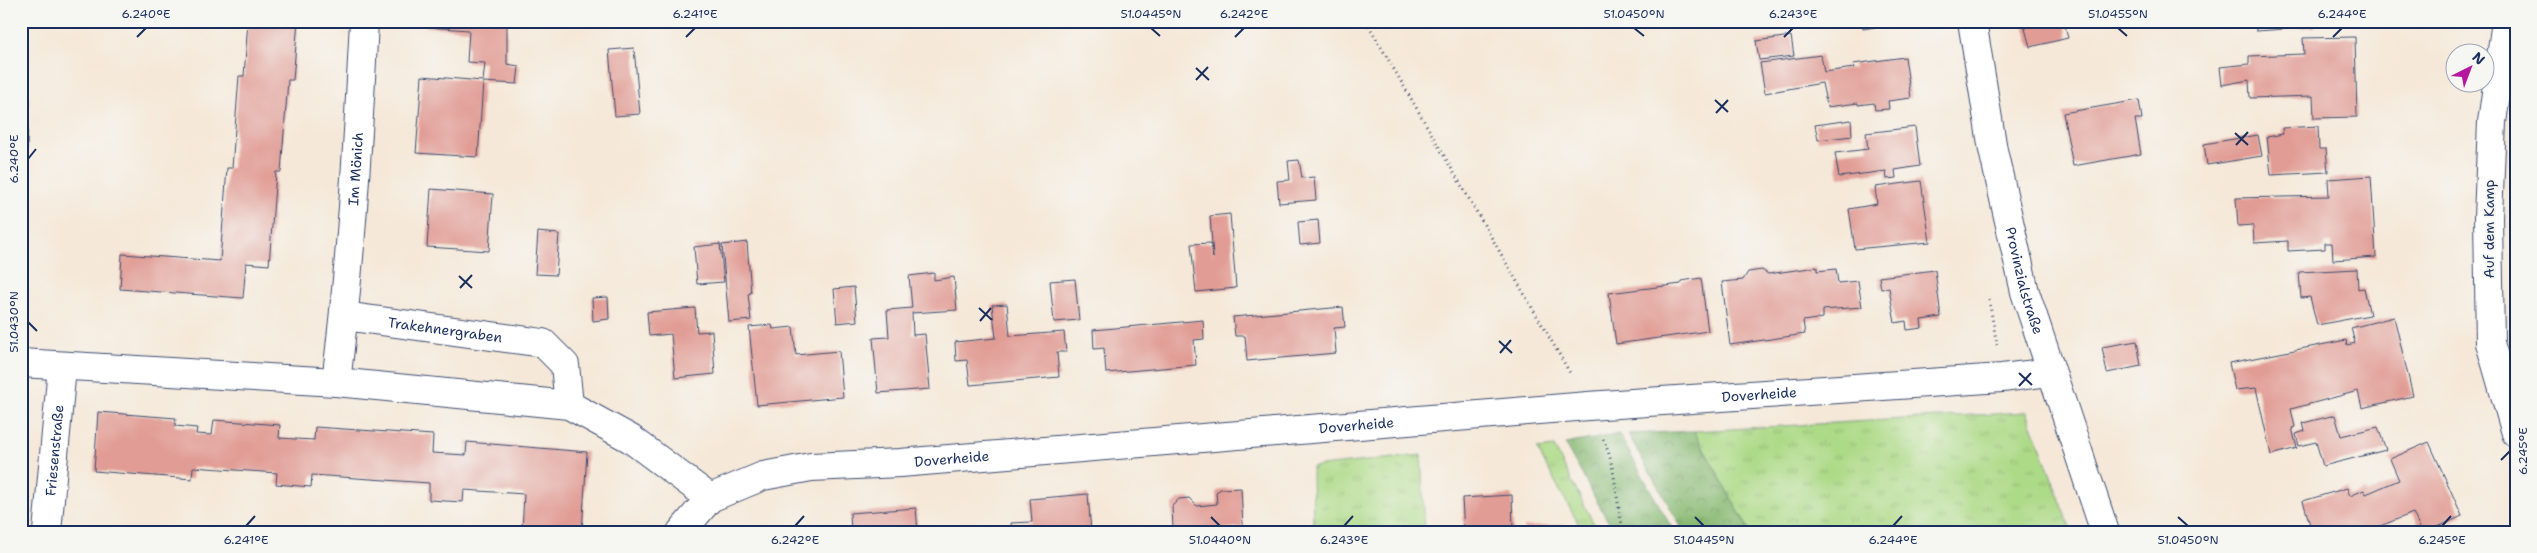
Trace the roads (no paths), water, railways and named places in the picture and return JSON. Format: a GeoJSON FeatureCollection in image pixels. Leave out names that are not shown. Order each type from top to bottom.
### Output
{"type":"FeatureCollection","features":[{"type":"Feature","properties":{"kind":"street","name":"Im Mönich"},"geometry":{"type":"LineString","coordinates":[[344,316],[358,155],[364,21]]}},
{"type":"Feature","properties":{"kind":"street","name":"Provinzialstraße"},"geometry":{"type":"LineString","coordinates":[[1972,21],[1993,150],[2026,292],[2050,372],[2105,532]]}},
{"type":"Feature","properties":{"kind":"street","name":"Auf dem Kamp"},"geometry":{"type":"LineString","coordinates":[[2506,21],[2492,122],[2488,217],[2490,342],[2516,433]]}},
{"type":"Feature","properties":{"kind":"street"},"geometry":{"type":"LineString","coordinates":[[336,382],[344,316]]}},
{"type":"Feature","properties":{"kind":"street","name":"Trakehnergraben"},"geometry":{"type":"LineString","coordinates":[[344,316],[543,343],[564,365],[569,405]]}},
{"type":"Feature","properties":{"kind":"street"},"geometry":{"type":"LineString","coordinates":[[21,363],[62,367],[336,382],[569,405],[631,439],[710,498]]}},
{"type":"Feature","properties":{"kind":"street","name":"Friesenstraße"},"geometry":{"type":"LineString","coordinates":[[46,532],[62,367]]}},
{"type":"Feature","properties":{"kind":"street","name":"Doverheide"},"geometry":{"type":"LineString","coordinates":[[681,532],[710,498],[763,476],[811,467],[910,462],[1588,406],[2002,378],[2050,372]]}}]}
